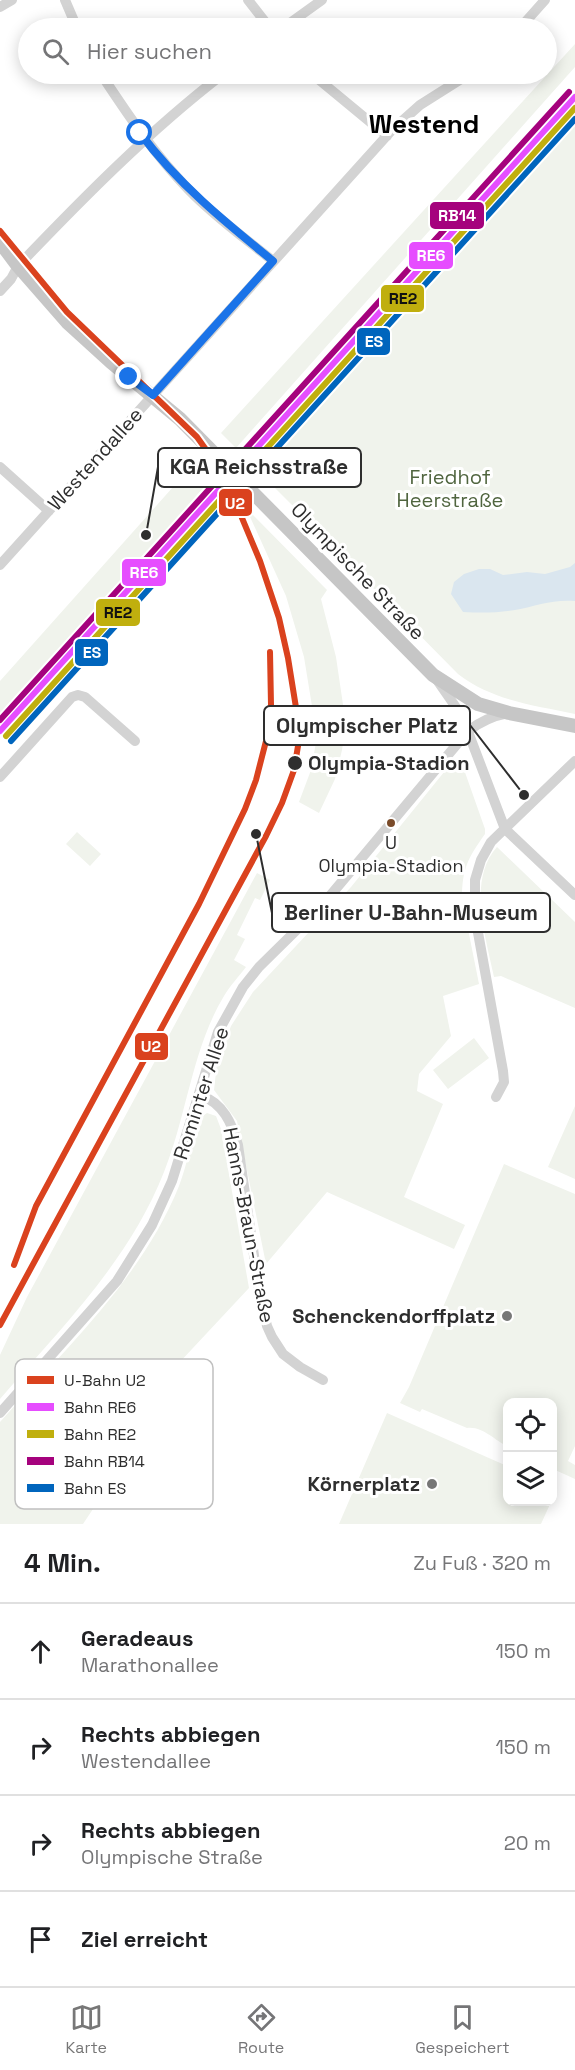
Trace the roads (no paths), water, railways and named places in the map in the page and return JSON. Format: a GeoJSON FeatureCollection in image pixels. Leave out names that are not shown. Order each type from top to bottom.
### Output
{"type":"FeatureCollection","features":[{"type":"Feature","properties":{"kind":"main road","name":"Olympische Straße"},"geometry":{"type":"LineString","coordinates":[[0,242],[67,322],[210,447],[433,675],[477,704],[508,713],[575,726]]}},
{"type":"Feature","properties":{"kind":"street"},"geometry":{"type":"LineString","coordinates":[[0,6],[12,0]]}},
{"type":"Feature","properties":{"kind":"street"},"geometry":{"type":"LineString","coordinates":[[65,0],[73,18]]}},
{"type":"Feature","properties":{"kind":"street"},"geometry":{"type":"LineString","coordinates":[[248,0],[262,18]]}},
{"type":"Feature","properties":{"kind":"street"},"geometry":{"type":"LineString","coordinates":[[297,18],[322,0]]}},
{"type":"Feature","properties":{"kind":"street"},"geometry":{"type":"LineString","coordinates":[[529,18],[545,0]]}},
{"type":"Feature","properties":{"kind":"street"},"geometry":{"type":"LineString","coordinates":[[108,84],[144,139],[188,189],[213,213],[273,261]]}},
{"type":"Feature","properties":{"kind":"street"},"geometry":{"type":"LineString","coordinates":[[0,291],[11,279],[18,266],[144,139],[211,84]]}},
{"type":"Feature","properties":{"kind":"street"},"geometry":{"type":"LineString","coordinates":[[324,84],[387,136]]}},
{"type":"Feature","properties":{"kind":"street","name":"Westendallee"},"geometry":{"type":"LineString","coordinates":[[0,565],[387,136],[420,105],[453,84]]}},
{"type":"Feature","properties":{"kind":"street"},"geometry":{"type":"LineString","coordinates":[[0,467],[48,511]]}},
{"type":"Feature","properties":{"kind":"street","name":"Olympische Straße"},"geometry":{"type":"LineString","coordinates":[[433,675],[462,716],[505,829]]}},
{"type":"Feature","properties":{"kind":"street"},"geometry":{"type":"LineString","coordinates":[[0,777],[72,697],[78,695],[85,697],[135,741]]}},
{"type":"Feature","properties":{"kind":"street","name":"Rominter Allee"},"geometry":{"type":"LineString","coordinates":[[48,1359],[110,1289],[152,1226],[172,1181],[218,1032],[243,987],[259,967],[319,909],[468,731],[492,716],[508,713]]}},
{"type":"Feature","properties":{"kind":"street"},"geometry":{"type":"LineString","coordinates":[[496,1097],[504,1082],[503,1071],[475,916],[474,887],[481,860],[491,842],[575,761]]}},
{"type":"Feature","properties":{"kind":"street"},"geometry":{"type":"LineString","coordinates":[[505,829],[575,895]]}},
{"type":"Feature","properties":{"kind":"street","name":"Hanns-Braun-Straße"},"geometry":{"type":"LineString","coordinates":[[200,1095],[213,1099],[232,1124],[238,1145],[260,1298],[272,1337],[291,1361],[323,1380]]}},
{"type":"Feature","properties":{"kind":"street","name":"Rominter Allee"},"geometry":{"type":"LineString","coordinates":[[0,1413],[15,1396]]}},
{"type":"Feature","properties":{"kind":"metro line","name":"U2"},"geometry":{"type":"LineString","coordinates":[[0,231],[67,312],[197,437],[217,465],[260,561],[279,618],[298,720],[298,746],[294,770],[282,803],[266,836],[0,1325]]}},
{"type":"Feature","properties":{"kind":"metro line","name":"U2"},"geometry":{"type":"LineString","coordinates":[[14,1265],[36,1206],[199,904],[245,809],[256,780],[266,741],[271,705],[270,652]]}},
{"type":"Feature","properties":{"kind":"rail line","name":"RB14"},"geometry":{"type":"LineString","coordinates":[[0,720],[569,92]]}},
{"type":"Feature","properties":{"kind":"rail line","name":"RE6"},"geometry":{"type":"LineString","coordinates":[[0,731],[575,97]]}},
{"type":"Feature","properties":{"kind":"rail line","name":"RE2"},"geometry":{"type":"LineString","coordinates":[[6,736],[575,108]]}},
{"type":"Feature","properties":{"kind":"rail line","name":"ES"},"geometry":{"type":"LineString","coordinates":[[11,741],[575,119]]}},
{"type":"Feature","properties":{"kind":"place","name":"KGA Reichsstraße"},"geometry":{"type":"Point","coordinates":[146,535]}},
{"type":"Feature","properties":{"kind":"place","name":"Olympia-Stadion"},"geometry":{"type":"Point","coordinates":[295,763]}},
{"type":"Feature","properties":{"kind":"place","name":"Olympischer Platz"},"geometry":{"type":"Point","coordinates":[524,795]}},
{"type":"Feature","properties":{"kind":"place","name":"U Olympia-Stadion"},"geometry":{"type":"Point","coordinates":[391,823]}},
{"type":"Feature","properties":{"kind":"place","name":"Berliner U-Bahn-Museum"},"geometry":{"type":"Point","coordinates":[256,834]}},
{"type":"Feature","properties":{"kind":"place","name":"Schenckendorffplatz"},"geometry":{"type":"Point","coordinates":[507,1316]}},
{"type":"Feature","properties":{"kind":"place","name":"Körnerplatz"},"geometry":{"type":"Point","coordinates":[432,1484]}},
{"type":"Feature","properties":{"kind":"district","name":"Westend"},"geometry":{"type":"Point","coordinates":[424,124]}},
{"type":"Feature","properties":{"kind":"park label","name":"Friedhof Heerstraße"},"geometry":{"type":"Point","coordinates":[450,488]}}]}
